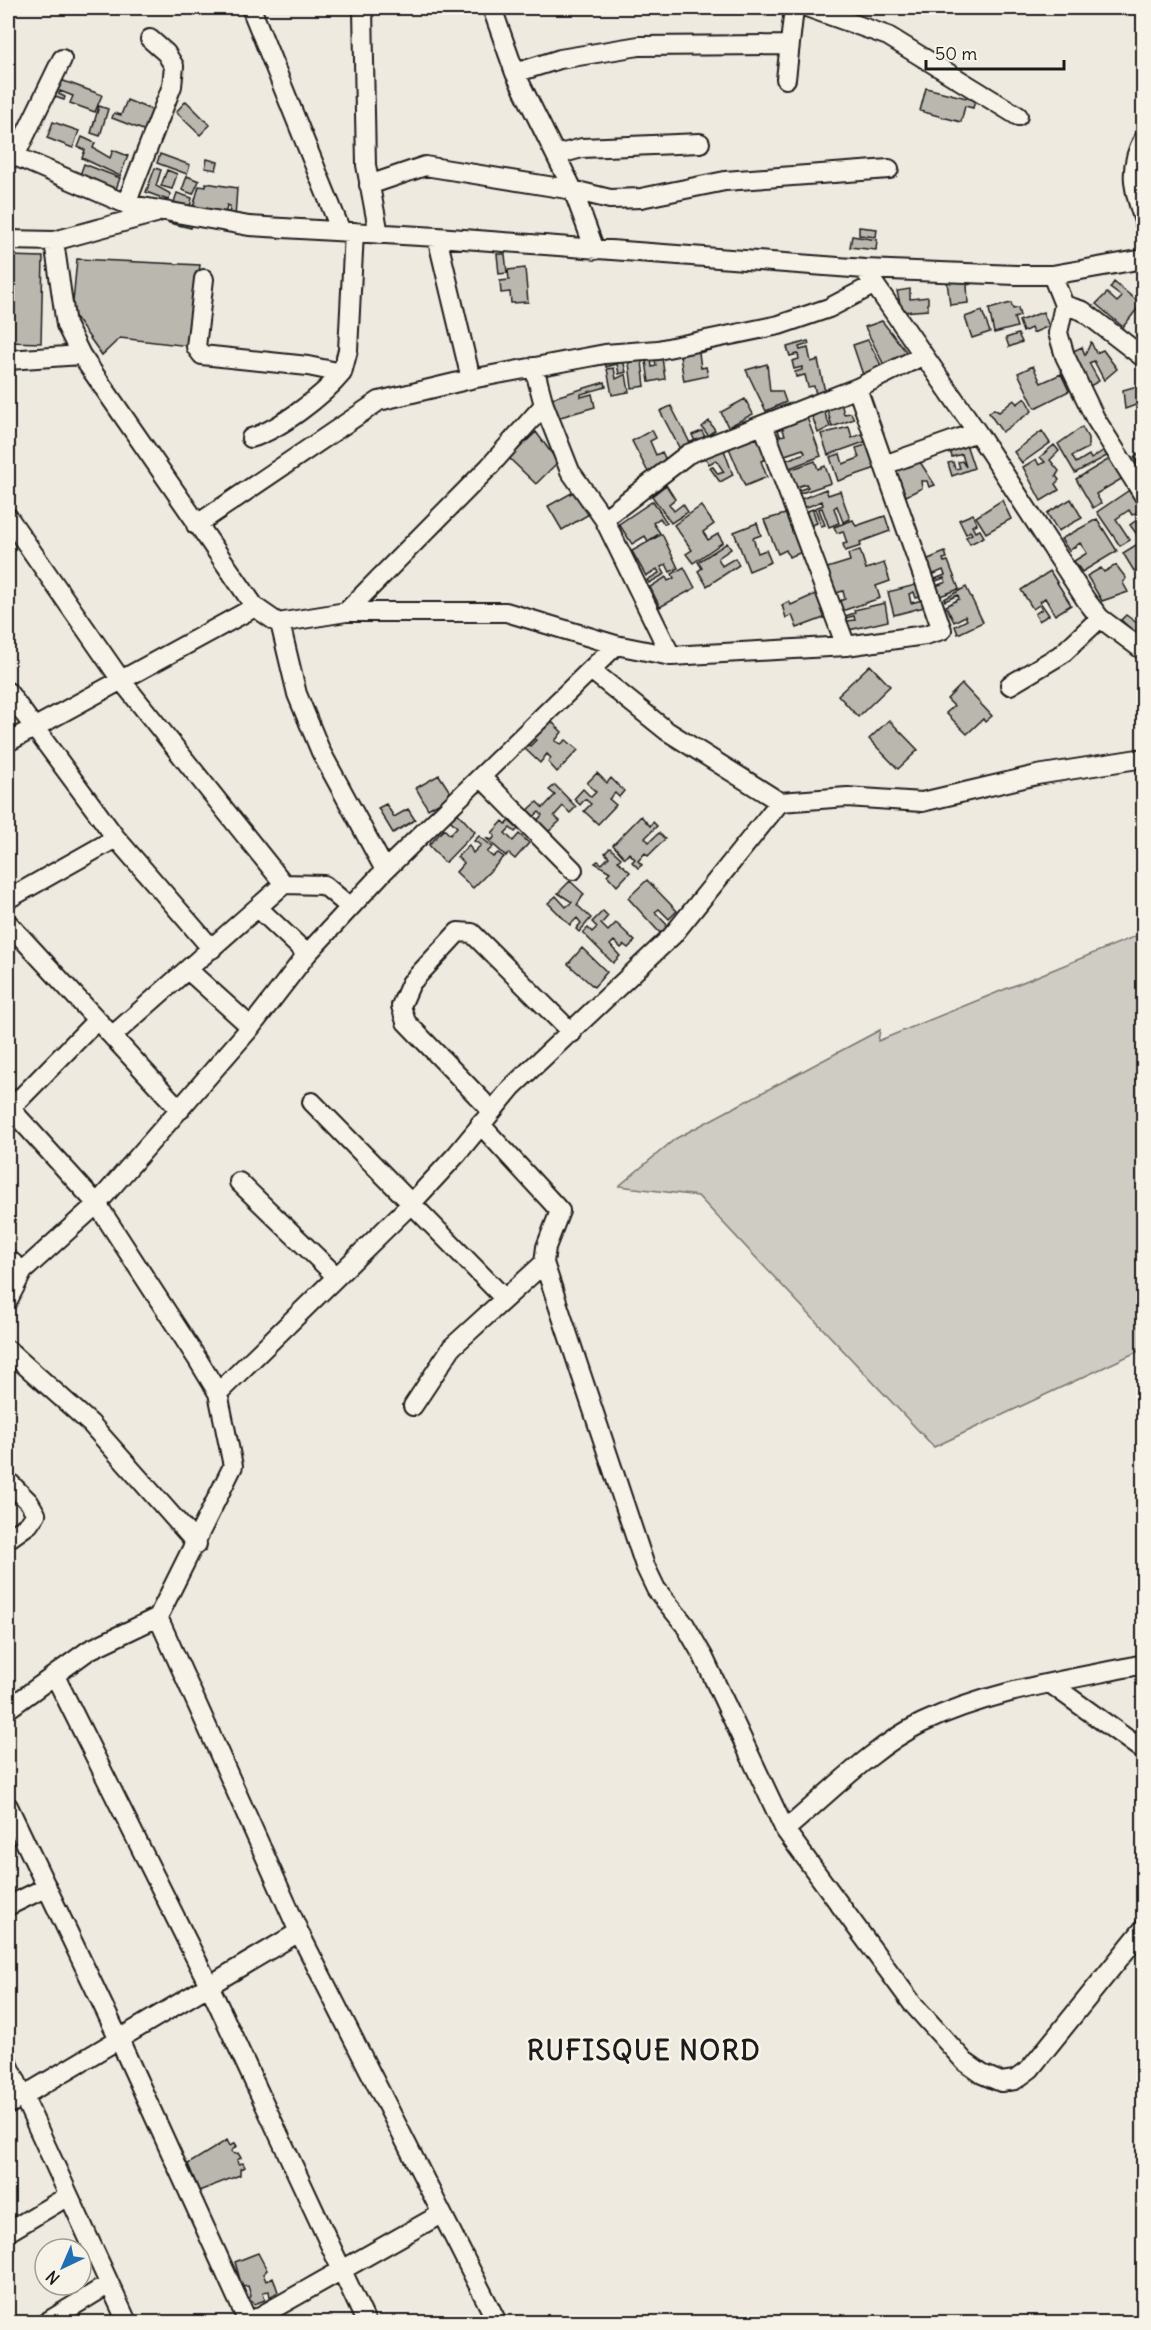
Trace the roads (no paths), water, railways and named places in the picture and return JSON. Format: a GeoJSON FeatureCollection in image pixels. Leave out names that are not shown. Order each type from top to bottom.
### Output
{"type":"FeatureCollection","features":[{"type":"Feature","properties":{"kind":"street"},"geometry":{"type":"LineString","coordinates":[[251,438],[278,424],[330,387],[342,373],[348,350],[347,231],[252,8]]}},
{"type":"Feature","properties":{"kind":"street"},"geometry":{"type":"LineString","coordinates":[[363,8],[366,165],[379,234]]}},
{"type":"Feature","properties":{"kind":"street"},"geometry":{"type":"LineString","coordinates":[[492,8],[515,74],[573,190],[595,250]]}},
{"type":"Feature","properties":{"kind":"street"},"geometry":{"type":"LineString","coordinates":[[786,79],[794,8]]}},
{"type":"Feature","properties":{"kind":"street"},"geometry":{"type":"LineString","coordinates":[[810,8],[888,36],[1018,116]]}},
{"type":"Feature","properties":{"kind":"street"},"geometry":{"type":"LineString","coordinates":[[126,204],[172,86],[174,66],[166,53],[150,39]]}},
{"type":"Feature","properties":{"kind":"street"},"geometry":{"type":"LineString","coordinates":[[515,74],[560,59],[639,46],[789,45]]}},
{"type":"Feature","properties":{"kind":"street"},"geometry":{"type":"LineString","coordinates":[[62,60],[11,154],[126,204],[160,211],[249,226],[437,237],[865,269],[1052,275],[1141,263]]}},
{"type":"Feature","properties":{"kind":"street"},"geometry":{"type":"LineString","coordinates":[[1143,138],[1139,146],[1132,181],[1143,221]]}},
{"type":"Feature","properties":{"kind":"street"},"geometry":{"type":"LineString","coordinates":[[556,155],[582,148],[700,143]]}},
{"type":"Feature","properties":{"kind":"street"},"geometry":{"type":"LineString","coordinates":[[369,185],[425,166],[573,190],[610,199],[641,198],[725,181],[889,169]]}},
{"type":"Feature","properties":{"kind":"street"},"geometry":{"type":"LineString","coordinates":[[8,240],[54,241],[160,211]]}},
{"type":"Feature","properties":{"kind":"street"},"geometry":{"type":"LineString","coordinates":[[437,237],[471,379]]}},
{"type":"Feature","properties":{"kind":"street"},"geometry":{"type":"LineString","coordinates":[[54,241],[66,326],[81,355],[196,525],[255,607],[280,623],[346,612],[506,612],[616,645],[670,656],[846,646],[925,635],[942,630],[857,388]]}},
{"type":"Feature","properties":{"kind":"street"},"geometry":{"type":"LineString","coordinates":[[865,269],[873,285],[977,432],[1073,581],[1100,618],[1143,651]]}},
{"type":"Feature","properties":{"kind":"street"},"geometry":{"type":"LineString","coordinates":[[1052,275],[1064,305],[1058,333],[1065,356],[1095,418],[1143,496]]}},
{"type":"Feature","properties":{"kind":"street"},"geometry":{"type":"LineString","coordinates":[[204,279],[195,347],[202,355],[308,366],[342,373]]}},
{"type":"Feature","properties":{"kind":"street"},"geometry":{"type":"LineString","coordinates":[[196,525],[379,401],[471,379],[605,354],[658,350],[779,325],[829,308],[873,285]]}},
{"type":"Feature","properties":{"kind":"street"},"geometry":{"type":"LineString","coordinates":[[1064,305],[1083,311],[1143,358]]}},
{"type":"Feature","properties":{"kind":"street"},"geometry":{"type":"LineString","coordinates":[[8,360],[81,355]]}},
{"type":"Feature","properties":{"kind":"street"},"geometry":{"type":"LineString","coordinates":[[604,519],[688,454],[857,388],[922,356]]}},
{"type":"Feature","properties":{"kind":"street"},"geometry":{"type":"LineString","coordinates":[[534,368],[544,405],[570,471],[604,519],[670,656]]}},
{"type":"Feature","properties":{"kind":"street"},"geometry":{"type":"LineString","coordinates":[[346,612],[489,467],[544,405]]}},
{"type":"Feature","properties":{"kind":"street"},"geometry":{"type":"LineString","coordinates":[[763,425],[846,646]]}},
{"type":"Feature","properties":{"kind":"street"},"geometry":{"type":"LineString","coordinates":[[884,465],[977,432]]}},
{"type":"Feature","properties":{"kind":"street"},"geometry":{"type":"LineString","coordinates":[[8,517],[121,680],[284,884]]}},
{"type":"Feature","properties":{"kind":"street"},"geometry":{"type":"LineString","coordinates":[[8,742],[255,607]]}},
{"type":"Feature","properties":{"kind":"street"},"geometry":{"type":"LineString","coordinates":[[1010,686],[1062,654],[1100,618]]}},
{"type":"Feature","properties":{"kind":"street"},"geometry":{"type":"LineString","coordinates":[[280,623],[297,694],[321,752],[385,870]]}},
{"type":"Feature","properties":{"kind":"street"},"geometry":{"type":"LineString","coordinates":[[8,1300],[23,1271],[97,1204],[251,1027],[307,954],[350,907],[616,645]]}},
{"type":"Feature","properties":{"kind":"street"},"geometry":{"type":"LineString","coordinates":[[591,670],[667,731],[780,802],[847,797],[922,802],[1037,775],[1143,758]]}},
{"type":"Feature","properties":{"kind":"street"},"geometry":{"type":"LineString","coordinates":[[8,692],[116,838],[212,949]]}},
{"type":"Feature","properties":{"kind":"street"},"geometry":{"type":"LineString","coordinates":[[481,777],[573,870]]}},
{"type":"Feature","properties":{"kind":"street"},"geometry":{"type":"LineString","coordinates":[[218,1393],[410,1205],[457,1154],[512,1087],[572,1033],[672,936],[780,802]]}},
{"type":"Feature","properties":{"kind":"street"},"geometry":{"type":"LineString","coordinates":[[8,899],[116,838]]}},
{"type":"Feature","properties":{"kind":"street"},"geometry":{"type":"LineString","coordinates":[[112,1036],[284,884],[324,885],[350,907]]}},
{"type":"Feature","properties":{"kind":"street"},"geometry":{"type":"LineString","coordinates":[[258,908],[307,954]]}},
{"type":"Feature","properties":{"kind":"street"},"geometry":{"type":"LineString","coordinates":[[8,923],[180,1110]]}},
{"type":"Feature","properties":{"kind":"street"},"geometry":{"type":"LineString","coordinates":[[572,1033],[472,933],[458,932],[411,983],[401,1006],[406,1022],[486,1117],[560,1211],[546,1247],[544,1263],[645,1566],[656,1589],[685,1626],[703,1656],[785,1830],[912,2003],[965,2062],[982,2074],[1001,2082],[1015,2080],[1030,2068],[1143,1928]]}},
{"type":"Feature","properties":{"kind":"street"},"geometry":{"type":"LineString","coordinates":[[188,970],[251,1027]]}},
{"type":"Feature","properties":{"kind":"street"},"geometry":{"type":"LineString","coordinates":[[8,1709],[89,1650],[158,1617],[197,1544],[233,1466],[218,1393],[97,1204],[9,1107],[97,1020]]}},
{"type":"Feature","properties":{"kind":"street"},"geometry":{"type":"LineString","coordinates":[[312,1102],[410,1205],[504,1298]]}},
{"type":"Feature","properties":{"kind":"street"},"geometry":{"type":"LineString","coordinates":[[239,1182],[336,1276]]}},
{"type":"Feature","properties":{"kind":"street"},"geometry":{"type":"LineString","coordinates":[[8,1259],[23,1271]]}},
{"type":"Feature","properties":{"kind":"street"},"geometry":{"type":"LineString","coordinates":[[413,1406],[452,1347],[544,1263]]}},
{"type":"Feature","properties":{"kind":"street"},"geometry":{"type":"LineString","coordinates":[[8,1350],[91,1424],[197,1544]]}},
{"type":"Feature","properties":{"kind":"street"},"geometry":{"type":"LineString","coordinates":[[8,1481],[29,1502],[36,1514],[29,1524],[8,1539]]}},
{"type":"Feature","properties":{"kind":"street"},"geometry":{"type":"LineString","coordinates":[[158,1617],[299,1932],[496,2322]]}},
{"type":"Feature","properties":{"kind":"street"},"geometry":{"type":"LineString","coordinates":[[785,1830],[877,1753],[920,1724],[981,1700],[1143,1664]]}},
{"type":"Feature","properties":{"kind":"street"},"geometry":{"type":"LineString","coordinates":[[55,1676],[209,1985],[366,2322]]}},
{"type":"Feature","properties":{"kind":"street"},"geometry":{"type":"LineString","coordinates":[[1051,1684],[1143,1751]]}},
{"type":"Feature","properties":{"kind":"street"},"geometry":{"type":"LineString","coordinates":[[8,1806],[119,2039],[249,2322],[441,2214]]}},
{"type":"Feature","properties":{"kind":"street"},"geometry":{"type":"LineString","coordinates":[[8,1906],[47,1887]]}},
{"type":"Feature","properties":{"kind":"street"},"geometry":{"type":"LineString","coordinates":[[15,2100],[299,1932]]}},
{"type":"Feature","properties":{"kind":"street"},"geometry":{"type":"LineString","coordinates":[[8,2063],[15,2100],[68,2196],[127,2322]]}},
{"type":"Feature","properties":{"kind":"street"},"geometry":{"type":"LineString","coordinates":[[8,2232],[68,2196]]}},
{"type":"Feature","properties":{"kind":"street"},"geometry":{"type":"LineString","coordinates":[[47,2322],[109,2284]]}},
{"type":"Feature","properties":{"kind":"district","name":"RUFISQUE NORD"},"geometry":{"type":"Point","coordinates":[644,2051]}}]}
